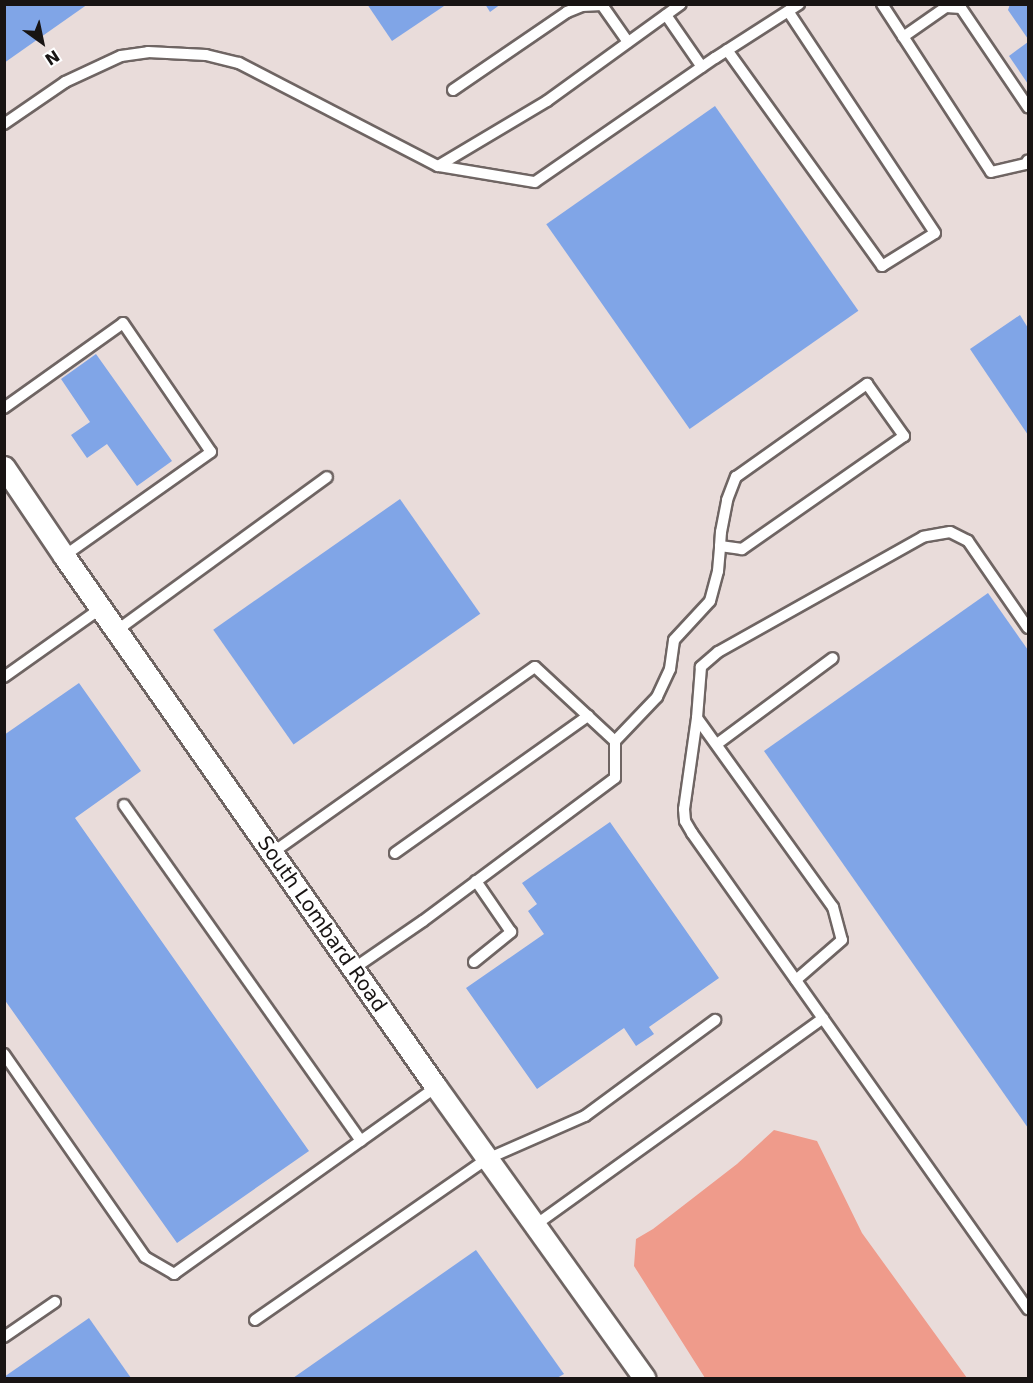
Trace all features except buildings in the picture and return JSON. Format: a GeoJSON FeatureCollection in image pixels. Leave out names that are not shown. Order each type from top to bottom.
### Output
{"type":"FeatureCollection","features":[{"type":"Feature","properties":{"kind":"street","name":"South Lombard Road"},"geometry":{"type":"LineString","coordinates":[[4,467],[353,969],[644,1378]]}},
{"type":"Feature","properties":{"kind":"lane"},"geometry":{"type":"LineString","coordinates":[[438,166],[547,101],[681,4]]}},
{"type":"Feature","properties":{"kind":"lane"},"geometry":{"type":"LineString","coordinates":[[4,124],[65,82],[121,56],[148,52],[195,54],[239,63],[438,166],[535,183],[727,50],[799,4]]}},
{"type":"Feature","properties":{"kind":"lane"},"geometry":{"type":"LineString","coordinates":[[882,4],[991,172],[1026,164],[1029,160]]}},
{"type":"Feature","properties":{"kind":"lane"},"geometry":{"type":"LineString","coordinates":[[453,90],[567,12],[582,6],[602,5],[628,42]]}},
{"type":"Feature","properties":{"kind":"lane"},"geometry":{"type":"LineString","coordinates":[[903,37],[946,7],[961,8],[1029,107]]}},
{"type":"Feature","properties":{"kind":"lane"},"geometry":{"type":"LineString","coordinates":[[727,50],[882,266],[935,233],[788,11]]}},
{"type":"Feature","properties":{"kind":"lane"},"geometry":{"type":"LineString","coordinates":[[666,15],[702,67]]}},
{"type":"Feature","properties":{"kind":"lane"},"geometry":{"type":"LineString","coordinates":[[4,408],[123,323],[211,452],[64,556]]}},
{"type":"Feature","properties":{"kind":"lane"},"geometry":{"type":"LineString","coordinates":[[353,969],[615,778],[615,741],[657,697],[670,669],[674,640],[710,601],[718,571],[720,546],[727,500],[735,477],[867,384],[904,436],[742,549],[720,546]]}},
{"type":"Feature","properties":{"kind":"lane"},"geometry":{"type":"LineString","coordinates":[[116,631],[327,477]]}},
{"type":"Feature","properties":{"kind":"lane"},"geometry":{"type":"LineString","coordinates":[[1029,628],[962,536],[950,532],[923,537],[718,652],[701,667],[697,718],[684,809],[685,821],[1029,1310]]}},
{"type":"Feature","properties":{"kind":"lane"},"geometry":{"type":"LineString","coordinates":[[4,677],[100,608]]}},
{"type":"Feature","properties":{"kind":"lane"},"geometry":{"type":"LineString","coordinates":[[717,744],[833,658]]}},
{"type":"Feature","properties":{"kind":"lane"},"geometry":{"type":"LineString","coordinates":[[272,853],[535,667],[615,741]]}},
{"type":"Feature","properties":{"kind":"lane"},"geometry":{"type":"LineString","coordinates":[[395,853],[588,716]]}},
{"type":"Feature","properties":{"kind":"lane"},"geometry":{"type":"LineString","coordinates":[[697,718],[833,907],[842,940],[796,980]]}},
{"type":"Feature","properties":{"kind":"lane"},"geometry":{"type":"LineString","coordinates":[[124,805],[361,1141]]}},
{"type":"Feature","properties":{"kind":"lane"},"geometry":{"type":"LineString","coordinates":[[474,962],[511,932],[476,881]]}},
{"type":"Feature","properties":{"kind":"lane"},"geometry":{"type":"LineString","coordinates":[[534,1226],[823,1018]]}},
{"type":"Feature","properties":{"kind":"lane"},"geometry":{"type":"LineString","coordinates":[[255,1320],[487,1159],[585,1116],[715,1020]]}},
{"type":"Feature","properties":{"kind":"lane"},"geometry":{"type":"LineString","coordinates":[[4,1054],[146,1257],[174,1274],[436,1087]]}},
{"type":"Feature","properties":{"kind":"lane"},"geometry":{"type":"LineString","coordinates":[[4,1337],[55,1302]]}},
{"type":"Feature","properties":{"kind":"shaded area"},"geometry":{"type":"Polygon","coordinates":[[[774,1130],[817,1141],[862,1233],[967,1378],[705,1378],[634,1266],[636,1239],[653,1229],[737,1164],[774,1130]]]}}]}
